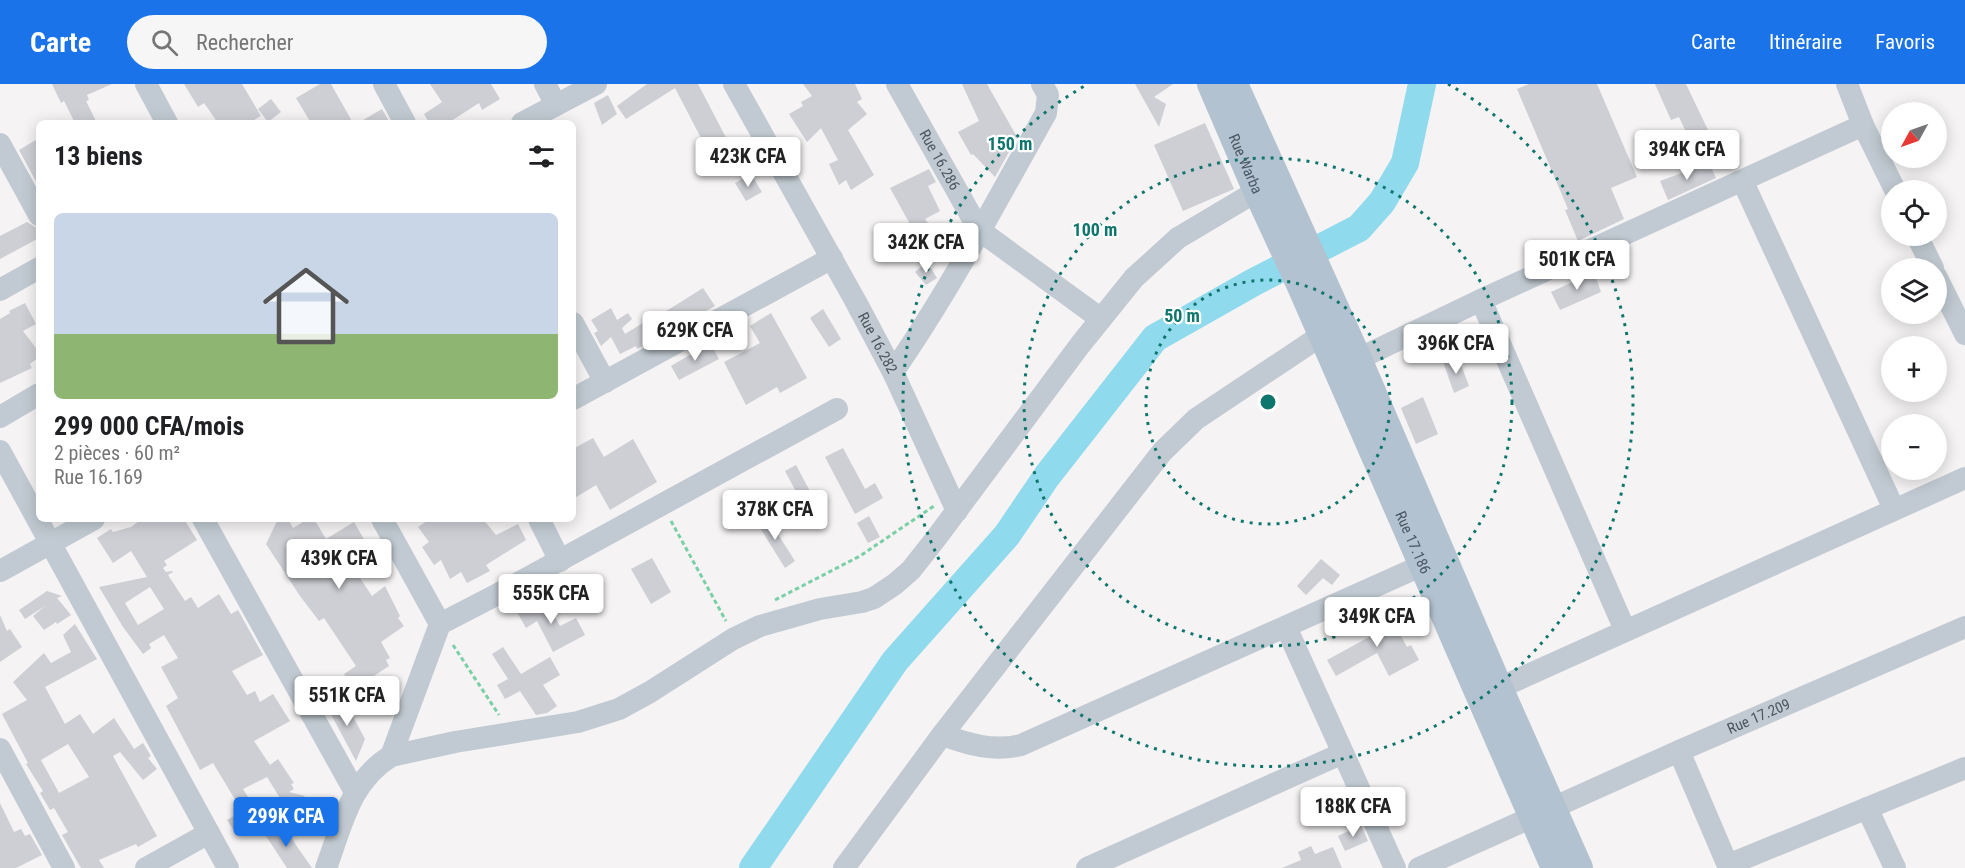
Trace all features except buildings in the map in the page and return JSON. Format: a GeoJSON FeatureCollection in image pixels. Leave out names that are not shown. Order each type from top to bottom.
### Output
{"type":"FeatureCollection","features":[{"type":"Feature","properties":{"kind":"main road","name":"Rue Warba"},"geometry":{"type":"LineString","coordinates":[[1211,84],[1257,191],[1292,240]]}},
{"type":"Feature","properties":{"kind":"main road"},"geometry":{"type":"LineString","coordinates":[[1234,84],[1292,240],[1310,279],[1358,359],[1499,688],[1542,812],[1580,868]]}},
{"type":"Feature","properties":{"kind":"main road","name":"Rue 17.186"},"geometry":{"type":"LineString","coordinates":[[1310,279],[1322,335],[1424,565],[1542,812],[1555,868]]}},
{"type":"Feature","properties":{"kind":"street"},"geometry":{"type":"LineString","coordinates":[[146,84],[160,120]]}},
{"type":"Feature","properties":{"kind":"street"},"geometry":{"type":"LineString","coordinates":[[384,84],[403,120]]}},
{"type":"Feature","properties":{"kind":"street"},"geometry":{"type":"LineString","coordinates":[[545,84],[555,105]]}},
{"type":"Feature","properties":{"kind":"street"},"geometry":{"type":"LineString","coordinates":[[528,120],[596,84]]}},
{"type":"Feature","properties":{"kind":"street","name":"Rue 16.282"},"geometry":{"type":"LineString","coordinates":[[734,84],[832,258],[892,372],[954,503]]}},
{"type":"Feature","properties":{"kind":"street","name":"Rue 16.286"},"geometry":{"type":"LineString","coordinates":[[897,84],[979,230],[1101,319]]}},
{"type":"Feature","properties":{"kind":"street"},"geometry":{"type":"LineString","coordinates":[[1847,84],[1863,125],[1890,180]]}},
{"type":"Feature","properties":{"kind":"street"},"geometry":{"type":"LineString","coordinates":[[892,372],[923,328],[1047,113],[1045,89]]}},
{"type":"Feature","properties":{"kind":"street"},"geometry":{"type":"LineString","coordinates":[[1358,359],[1481,300],[1743,182],[1863,125]]}},
{"type":"Feature","properties":{"kind":"street"},"geometry":{"type":"LineString","coordinates":[[0,144],[33,189]]}},
{"type":"Feature","properties":{"kind":"street"},"geometry":{"type":"LineString","coordinates":[[1743,182],[1894,509]]}},
{"type":"Feature","properties":{"kind":"street"},"geometry":{"type":"LineString","coordinates":[[326,868],[355,792],[365,776],[391,756],[429,747],[578,722],[619,709],[733,639],[760,626],[810,611],[874,598],[895,584],[911,570],[954,503],[1134,278],[1178,238],[1257,191]]}},
{"type":"Feature","properties":{"kind":"street"},"geometry":{"type":"LineString","coordinates":[[576,397],[832,258]]}},
{"type":"Feature","properties":{"kind":"street"},"geometry":{"type":"LineString","coordinates":[[0,290],[36,270]]}},
{"type":"Feature","properties":{"kind":"street"},"geometry":{"type":"LineString","coordinates":[[1947,298],[1965,334]]}},
{"type":"Feature","properties":{"kind":"street"},"geometry":{"type":"LineString","coordinates":[[1481,300],[1625,630]]}},
{"type":"Feature","properties":{"kind":"street"},"geometry":{"type":"LineString","coordinates":[[576,329],[605,382]]}},
{"type":"Feature","properties":{"kind":"street"},"geometry":{"type":"LineString","coordinates":[[844,868],[942,735],[1162,452],[1196,419],[1322,335]]}},
{"type":"Feature","properties":{"kind":"street"},"geometry":{"type":"LineString","coordinates":[[0,417],[36,396]]}},
{"type":"Feature","properties":{"kind":"street"},"geometry":{"type":"LineString","coordinates":[[391,756],[440,624],[837,409]]}},
{"type":"Feature","properties":{"kind":"street"},"geometry":{"type":"LineString","coordinates":[[0,451],[36,517]]}},
{"type":"Feature","properties":{"kind":"street"},"geometry":{"type":"LineString","coordinates":[[1499,688],[1965,478]]}},
{"type":"Feature","properties":{"kind":"street"},"geometry":{"type":"LineString","coordinates":[[39,522],[228,868]]}},
{"type":"Feature","properties":{"kind":"street"},"geometry":{"type":"LineString","coordinates":[[0,571],[88,522]]}},
{"type":"Feature","properties":{"kind":"street"},"geometry":{"type":"LineString","coordinates":[[205,522],[355,792]]}},
{"type":"Feature","properties":{"kind":"street"},"geometry":{"type":"LineString","coordinates":[[384,522],[440,624]]}},
{"type":"Feature","properties":{"kind":"street"},"geometry":{"type":"LineString","coordinates":[[540,522],[560,561]]}},
{"type":"Feature","properties":{"kind":"street"},"geometry":{"type":"LineString","coordinates":[[942,735],[983,748],[1007,748],[1021,745],[1424,565]]}},
{"type":"Feature","properties":{"kind":"street"},"geometry":{"type":"LineString","coordinates":[[1286,627],[1395,868]]}},
{"type":"Feature","properties":{"kind":"street","name":"Rue 17.209"},"geometry":{"type":"LineString","coordinates":[[1419,868],[1679,751],[1965,627]]}},
{"type":"Feature","properties":{"kind":"street"},"geometry":{"type":"LineString","coordinates":[[0,749],[64,868]]}},
{"type":"Feature","properties":{"kind":"street"},"geometry":{"type":"LineString","coordinates":[[1679,751],[1728,867],[1965,768]]}},
{"type":"Feature","properties":{"kind":"street"},"geometry":{"type":"LineString","coordinates":[[1087,868],[1343,753]]}},
{"type":"Feature","properties":{"kind":"street"},"geometry":{"type":"LineString","coordinates":[[1868,808],[1895,868]]}},
{"type":"Feature","properties":{"kind":"street"},"geometry":{"type":"LineString","coordinates":[[146,868],[208,833]]}},
{"type":"Feature","properties":{"kind":"path"},"geometry":{"type":"LineString","coordinates":[[806,583],[860,556],[954,503]]}},
{"type":"Feature","properties":{"kind":"path"},"geometry":{"type":"LineString","coordinates":[[662,504],[729,625]]}},
{"type":"Feature","properties":{"kind":"path"},"geometry":{"type":"LineString","coordinates":[[440,624],[512,733]]}},
{"type":"Feature","properties":{"kind":"waterway"},"geometry":{"type":"LineString","coordinates":[[753,868],[895,661],[1007,535],[1047,476],[1155,338],[1254,282],[1359,228],[1382,202],[1405,163],[1422,84]]}}]}
